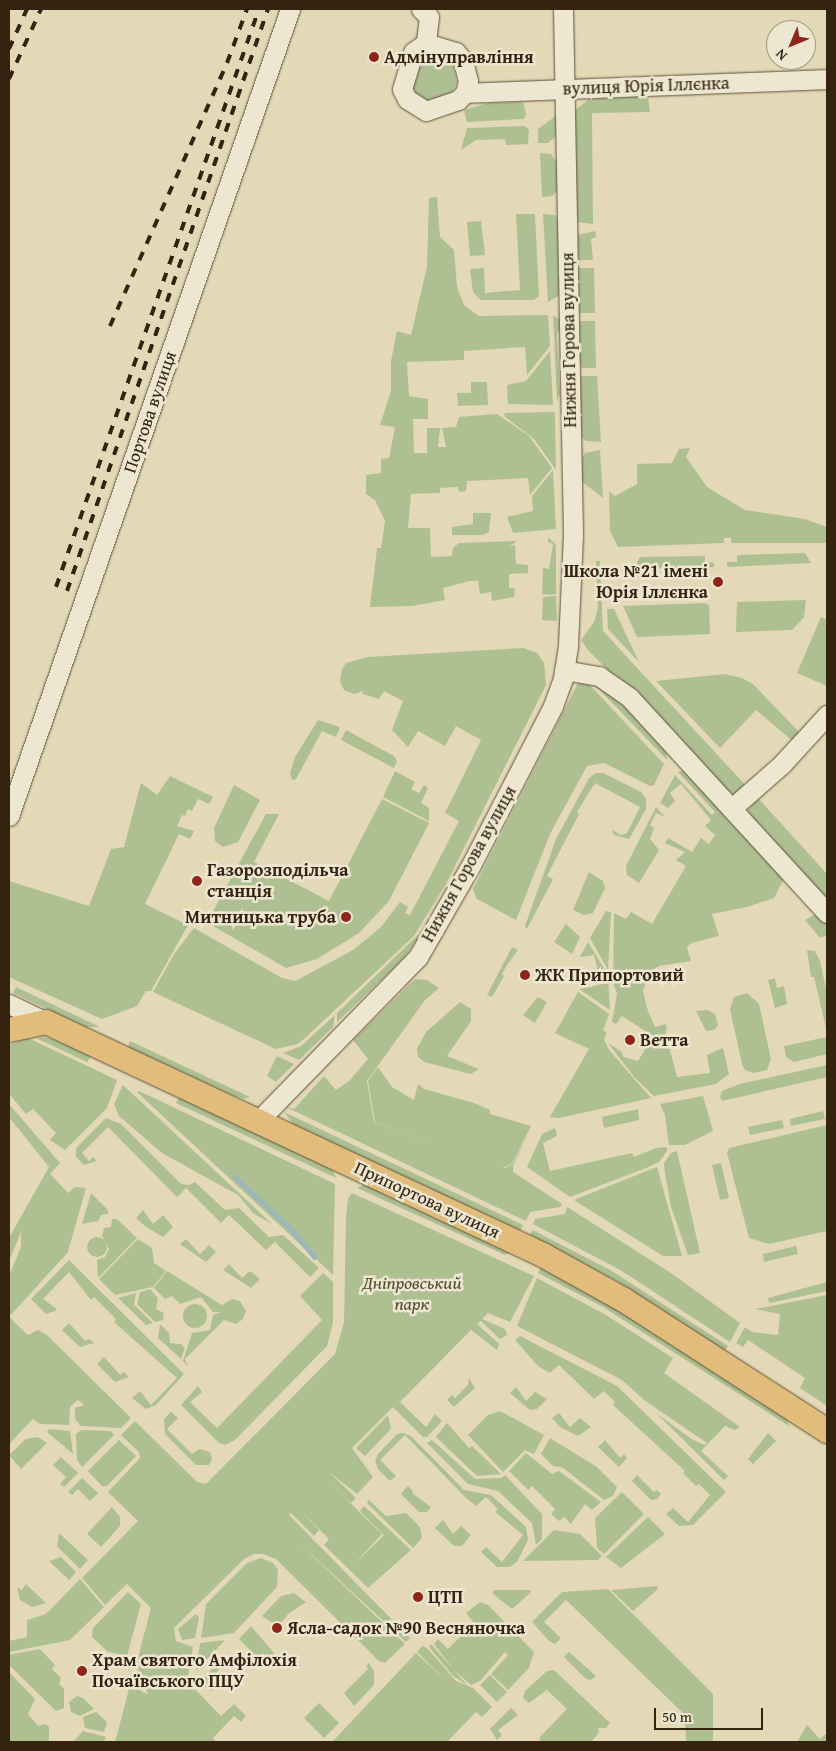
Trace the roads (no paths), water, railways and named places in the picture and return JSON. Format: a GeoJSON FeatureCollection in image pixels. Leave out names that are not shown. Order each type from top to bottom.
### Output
{"type":"FeatureCollection","features":[{"type":"Feature","properties":{"kind":"main road","name":"Припортова вулиця"},"geometry":{"type":"LineString","coordinates":[[46,1022],[572,1270],[827,1431]]}},
{"type":"Feature","properties":{"kind":"main road"},"geometry":{"type":"LineString","coordinates":[[9,1030],[46,1022]]}},
{"type":"Feature","properties":{"kind":"street","name":"Портова вулиця"},"geometry":{"type":"LineString","coordinates":[[9,816],[290,9]]}},
{"type":"Feature","properties":{"kind":"street"},"geometry":{"type":"LineString","coordinates":[[421,9],[429,17],[426,43]]}},
{"type":"Feature","properties":{"kind":"street","name":"Нижня Горова вулиця"},"geometry":{"type":"LineString","coordinates":[[258,1121],[418,957],[454,898],[553,706],[564,670],[573,534],[563,9]]}},
{"type":"Feature","properties":{"kind":"street"},"geometry":{"type":"LineString","coordinates":[[426,43],[447,47],[463,61],[468,81],[465,93],[448,106],[426,111],[407,98],[403,83],[413,52],[426,43]]}},
{"type":"Feature","properties":{"kind":"street","name":"вулиця Юрія Іллєнка"},"geometry":{"type":"LineString","coordinates":[[465,93],[827,79]]}},
{"type":"Feature","properties":{"kind":"street"},"geometry":{"type":"LineString","coordinates":[[564,670],[590,673],[620,690],[732,808],[827,913]]}},
{"type":"Feature","properties":{"kind":"street"},"geometry":{"type":"LineString","coordinates":[[732,808],[782,764],[827,715]]}},
{"type":"Feature","properties":{"kind":"street","name":"Припортова вулиця"},"geometry":{"type":"LineString","coordinates":[[9,1004],[46,1022]]}},
{"type":"Feature","properties":{"kind":"waterway"},"geometry":{"type":"LineString","coordinates":[[235,1177],[292,1230],[315,1257]]}},
{"type":"Feature","properties":{"kind":"railway"},"geometry":{"type":"LineString","coordinates":[[9,49],[27,9]]}},
{"type":"Feature","properties":{"kind":"railway"},"geometry":{"type":"LineString","coordinates":[[9,79],[41,9]]}},
{"type":"Feature","properties":{"kind":"railway"},"geometry":{"type":"LineString","coordinates":[[110,326],[227,63],[247,9]]}},
{"type":"Feature","properties":{"kind":"railway"},"geometry":{"type":"LineString","coordinates":[[56,587],[259,9]]}},
{"type":"Feature","properties":{"kind":"railway"},"geometry":{"type":"LineString","coordinates":[[67,591],[268,9]]}},
{"type":"Feature","properties":{"kind":"place","name":"Адмінуправління"},"geometry":{"type":"Point","coordinates":[374,57]}},
{"type":"Feature","properties":{"kind":"place","name":"Школа №21 імені Юрія Іллєнка"},"geometry":{"type":"Point","coordinates":[718,582]}},
{"type":"Feature","properties":{"kind":"place","name":"Газорозподільча станція"},"geometry":{"type":"Point","coordinates":[197,881]}},
{"type":"Feature","properties":{"kind":"place","name":"Митницька труба"},"geometry":{"type":"Point","coordinates":[346,917]}},
{"type":"Feature","properties":{"kind":"place","name":"ЖК Припортовий"},"geometry":{"type":"Point","coordinates":[525,975]}},
{"type":"Feature","properties":{"kind":"place","name":"Ветта"},"geometry":{"type":"Point","coordinates":[630,1040]}},
{"type":"Feature","properties":{"kind":"place","name":"ЦТП"},"geometry":{"type":"Point","coordinates":[418,1597]}},
{"type":"Feature","properties":{"kind":"place","name":"Ясла-садок №90 Весняночка"},"geometry":{"type":"Point","coordinates":[277,1628]}},
{"type":"Feature","properties":{"kind":"place","name":"Храм святого Амфілохія Почаївського ПЦУ"},"geometry":{"type":"Point","coordinates":[82,1671]}},
{"type":"Feature","properties":{"kind":"park label","name":"Дніпровський парк"},"geometry":{"type":"Point","coordinates":[412,1294]}}]}
